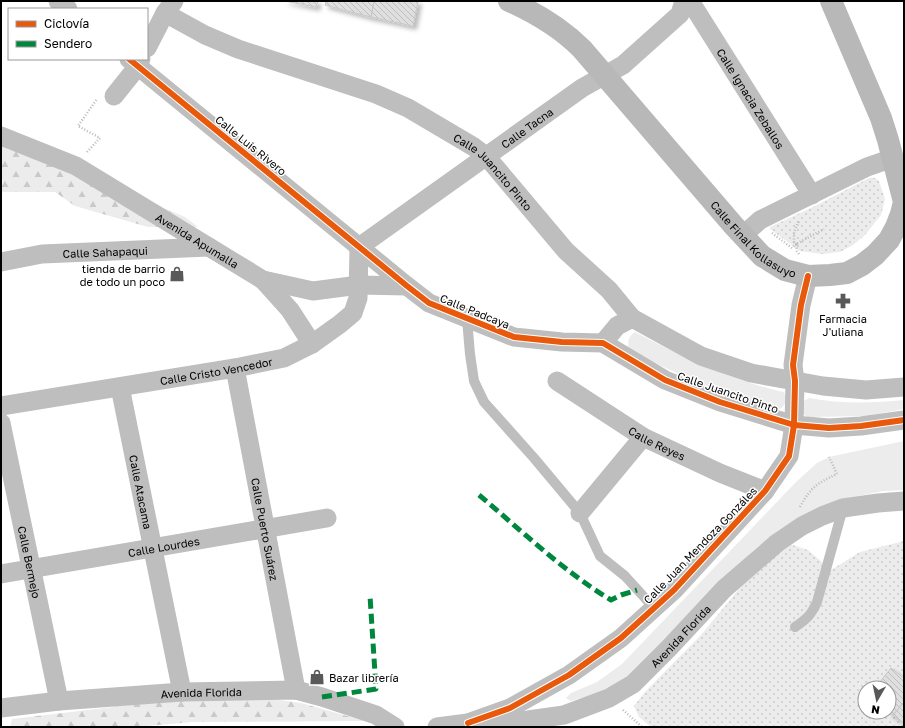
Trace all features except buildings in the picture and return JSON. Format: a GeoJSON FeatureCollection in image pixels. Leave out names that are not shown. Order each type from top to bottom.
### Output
{"type":"FeatureCollection","features":[{"type":"Feature","properties":{"kind":"main road","name":"Calle Final Kollasuyo"},"geometry":{"type":"LineString","coordinates":[[509,1],[526,8],[546,20],[573,41],[742,236],[762,256],[785,270],[808,276],[830,275],[847,272],[862,265],[875,255],[888,240],[896,227],[904,202],[881,118],[831,1]]}},
{"type":"Feature","properties":{"kind":"street"},"geometry":{"type":"LineString","coordinates":[[58,1],[67,8]]}},
{"type":"Feature","properties":{"kind":"street","name":"Calle Tacna"},"geometry":{"type":"LineString","coordinates":[[359,246],[582,88],[623,65],[680,14],[684,1]]}},
{"type":"Feature","properties":{"kind":"street","name":"Calle Ignacia Zeballos"},"geometry":{"type":"LineString","coordinates":[[690,1],[812,195]]}},
{"type":"Feature","properties":{"kind":"street"},"geometry":{"type":"LineString","coordinates":[[148,46],[170,7]]}},
{"type":"Feature","properties":{"kind":"street","name":"Calle Juancito Pinto"},"geometry":{"type":"LineString","coordinates":[[170,7],[205,35],[238,49],[376,94],[408,108],[474,147],[486,156],[566,251],[609,290],[632,318],[701,356],[752,373],[823,386],[866,390],[904,387]]}},
{"type":"Feature","properties":{"kind":"street"},"geometry":{"type":"LineString","coordinates":[[114,96],[136,61]]}},
{"type":"Feature","properties":{"kind":"street","name":"Calle Luis Rivero"},"geometry":{"type":"LineString","coordinates":[[136,61],[359,246]]}},
{"type":"Feature","properties":{"kind":"street","name":"Avenida Apumalla"},"geometry":{"type":"LineString","coordinates":[[1,136],[76,166],[262,280],[313,291],[359,286],[407,286]]}},
{"type":"Feature","properties":{"kind":"street"},"geometry":{"type":"LineString","coordinates":[[742,236],[760,220],[867,167],[893,158]]}},
{"type":"Feature","properties":{"kind":"street","name":"Calle Cristo Vencedor"},"geometry":{"type":"LineString","coordinates":[[1,406],[236,368],[284,358],[312,344],[353,313],[358,298],[359,246]]}},
{"type":"Feature","properties":{"kind":"street","name":"Calle Padcaya"},"geometry":{"type":"LineString","coordinates":[[359,246],[429,303],[514,337],[562,342],[603,343]]}},
{"type":"Feature","properties":{"kind":"street","name":"Calle Sahapaqui"},"geometry":{"type":"LineString","coordinates":[[1,262],[42,254],[209,247]]}},
{"type":"Feature","properties":{"kind":"street","name":"Calle Juan Mendoza Gonzáles"},"geometry":{"type":"LineString","coordinates":[[468,723],[510,708],[569,675],[621,638],[674,590],[765,491],[789,456],[794,425],[795,381],[792,365],[801,305],[808,276]]}},
{"type":"Feature","properties":{"kind":"street"},"geometry":{"type":"LineString","coordinates":[[262,280],[290,310],[312,344]]}},
{"type":"Feature","properties":{"kind":"street"},"geometry":{"type":"LineString","coordinates":[[603,343],[617,326],[632,318]]}},
{"type":"Feature","properties":{"kind":"street","name":"Calle Juancito Pinto"},"geometry":{"type":"LineString","coordinates":[[603,343],[665,380],[720,402],[794,425],[829,428],[861,426],[904,420]]}},
{"type":"Feature","properties":{"kind":"street","name":"Calle Puerto Suárez"},"geometry":{"type":"LineString","coordinates":[[236,368],[296,690]]}},
{"type":"Feature","properties":{"kind":"street","name":"Calle Reyes"},"geometry":{"type":"LineString","coordinates":[[557,381],[644,437],[720,473],[765,491]]}},
{"type":"Feature","properties":{"kind":"street","name":"Calle Atacama"},"geometry":{"type":"LineString","coordinates":[[120,387],[154,548],[182,692]]}},
{"type":"Feature","properties":{"kind":"street","name":"Calle Bermejo"},"geometry":{"type":"LineString","coordinates":[[1,423],[59,701]]}},
{"type":"Feature","properties":{"kind":"street"},"geometry":{"type":"LineString","coordinates":[[580,513],[644,437]]}},
{"type":"Feature","properties":{"kind":"street","name":"Avenida Florida"},"geometry":{"type":"LineString","coordinates":[[437,727],[468,723],[528,720],[564,715],[609,698],[633,684],[724,589],[777,543],[802,526],[843,508],[878,502],[904,501]]}},
{"type":"Feature","properties":{"kind":"street","name":"Calle Lourdes"},"geometry":{"type":"LineString","coordinates":[[1,574],[327,518]]}},
{"type":"Feature","properties":{"kind":"street","name":"Avenida Florida"},"geometry":{"type":"LineString","coordinates":[[1,708],[59,701],[182,692],[296,690],[376,715],[395,727]]}},
{"type":"Feature","properties":{"kind":"lane"},"geometry":{"type":"LineString","coordinates":[[467,318],[474,381],[484,402],[580,513],[600,556],[626,576],[654,608]]}},
{"type":"Feature","properties":{"kind":"lane"},"geometry":{"type":"LineString","coordinates":[[795,627],[804,622],[811,614],[817,602],[843,508]]}},
{"type":"Feature","properties":{"kind":"path"},"geometry":{"type":"LineString","coordinates":[[76,166],[100,138],[78,126],[102,91],[114,96]]}},
{"type":"Feature","properties":{"kind":"path"},"geometry":{"type":"LineString","coordinates":[[802,255],[798,253],[796,244],[824,229]]}},
{"type":"Feature","properties":{"kind":"path"},"geometry":{"type":"LineString","coordinates":[[802,526],[798,520],[799,508],[808,493],[818,484],[837,474],[829,458]]}},
{"type":"Feature","properties":{"kind":"path"},"geometry":{"type":"LineString","coordinates":[[609,698],[642,727]]}},
{"type":"Feature","properties":{"kind":"green space"},"geometry":{"type":"Polygon","coordinates":[[[1,127],[14,135],[150,202],[185,217],[198,227],[148,227],[75,206],[55,192],[1,192],[3,180],[1,180],[1,127]]]}},
{"type":"Feature","properties":{"kind":"green space"},"geometry":{"type":"Polygon","coordinates":[[[869,178],[875,178],[879,181],[885,199],[881,215],[865,235],[853,245],[840,252],[822,254],[800,251],[770,229],[770,227],[869,178]]]}},
{"type":"Feature","properties":{"kind":"green space"},"geometry":{"type":"Polygon","coordinates":[[[635,332],[726,375],[745,382],[784,392],[787,402],[780,409],[747,401],[658,365],[629,351],[629,340],[631,335],[635,332]]]}},
{"type":"Feature","properties":{"kind":"green space"},"geometry":{"type":"Polygon","coordinates":[[[809,398],[856,402],[904,400],[904,409],[866,416],[808,417],[802,414],[804,401],[809,398]]]}},
{"type":"Feature","properties":{"kind":"green space"},"geometry":{"type":"Polygon","coordinates":[[[904,441],[904,490],[883,491],[848,498],[783,529],[756,548],[739,565],[666,649],[619,683],[588,696],[571,701],[566,698],[571,693],[597,682],[622,664],[796,482],[817,463],[829,457],[904,441]]]}},
{"type":"Feature","properties":{"kind":"green space"},"geometry":{"type":"Polygon","coordinates":[[[904,541],[904,727],[651,727],[639,717],[634,706],[644,693],[701,635],[758,566],[787,543],[808,550],[831,570],[860,552],[904,541]]]}},
{"type":"Feature","properties":{"kind":"green space"},"geometry":{"type":"Polygon","coordinates":[[[180,699],[272,699],[301,703],[365,721],[193,722],[135,727],[10,727],[12,719],[180,699]]]}},
{"type":"Feature","properties":{"kind":"marked path"},"geometry":{"type":"LineString","coordinates":[[479,495],[559,564],[593,589],[611,600],[637,590]]}},
{"type":"Feature","properties":{"kind":"marked path"},"geometry":{"type":"LineString","coordinates":[[322,697],[376,689],[370,596]]}},
{"type":"Feature","properties":{"kind":"cycle path"},"geometry":{"type":"LineString","coordinates":[[130,60],[429,303],[514,337],[562,342],[603,343],[665,380],[720,402],[794,425],[829,428],[861,426],[904,420]]}},
{"type":"Feature","properties":{"kind":"cycle path"},"geometry":{"type":"LineString","coordinates":[[468,723],[510,708],[569,675],[621,638],[674,590],[765,491],[789,456],[794,425],[795,381],[793,365],[801,305],[808,276]]}},
{"type":"Feature","properties":{"kind":"place","name":"tienda de barrio de todo un poco"},"geometry":{"type":"Point","coordinates":[177,274]}},
{"type":"Feature","properties":{"kind":"place","name":"Farmacia J'uliana"},"geometry":{"type":"Point","coordinates":[843,301]}},
{"type":"Feature","properties":{"kind":"place","name":"Bazar librería"},"geometry":{"type":"Point","coordinates":[317,677]}}]}
